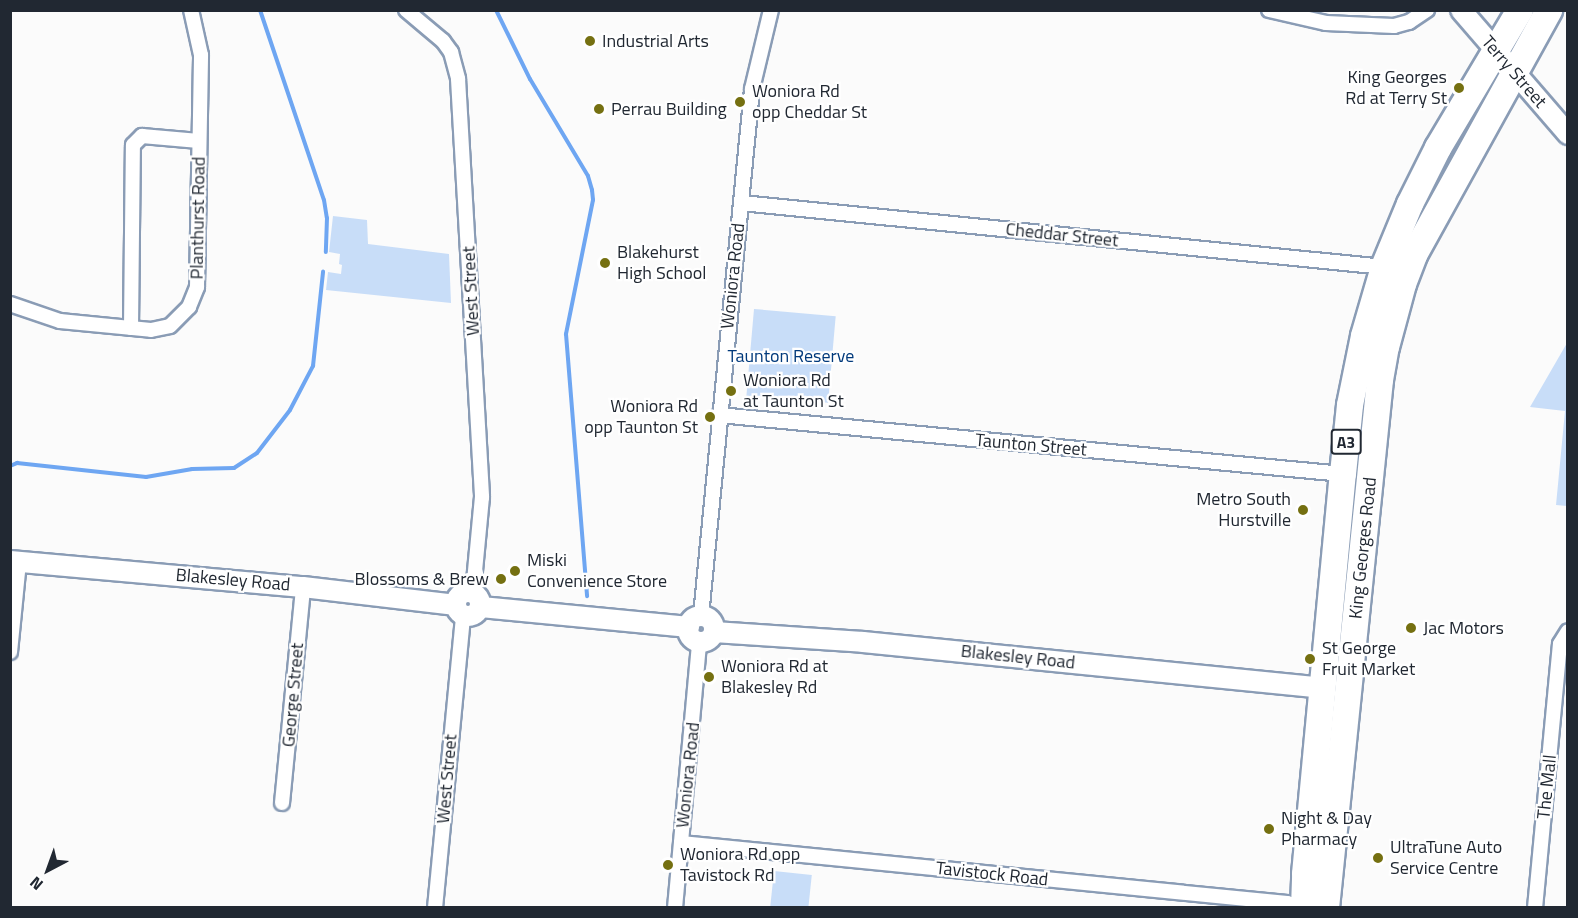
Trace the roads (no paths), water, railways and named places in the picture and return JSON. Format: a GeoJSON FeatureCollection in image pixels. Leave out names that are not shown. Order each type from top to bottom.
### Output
{"type":"FeatureCollection","features":[{"type":"Feature","properties":{"kind":"highway","name":"King Georges Road"},"geometry":{"type":"LineString","coordinates":[[1304,908],[1305,874],[1343,474],[1358,360],[1384,267],[1410,204],[1438,148],[1520,10]]}},
{"type":"Feature","properties":{"kind":"highway","name":"King Georges Road"},"geometry":{"type":"LineString","coordinates":[[1327,907],[1380,380],[1403,284],[1428,227],[1549,10]]}},
{"type":"Feature","properties":{"kind":"highway"},"geometry":{"type":"LineString","coordinates":[[1343,732],[1330,694],[1322,688],[1339,672],[1343,634],[1355,617]]}},
{"type":"Feature","properties":{"kind":"street","name":"Planthurst Road"},"geometry":{"type":"LineString","coordinates":[[10,304],[60,321],[151,330],[170,326],[184,316],[197,287],[201,55],[191,10]]}},
{"type":"Feature","properties":{"kind":"street","name":"West Street"},"geometry":{"type":"LineString","coordinates":[[406,10],[443,41],[451,52],[458,79],[482,497],[435,908]]}},
{"type":"Feature","properties":{"kind":"street","name":"Woniora Road"},"geometry":{"type":"LineString","coordinates":[[675,908],[719,416],[752,89],[771,10]]}},
{"type":"Feature","properties":{"kind":"street"},"geometry":{"type":"LineString","coordinates":[[1269,10],[1334,23],[1394,26],[1409,22],[1427,10]]}},
{"type":"Feature","properties":{"kind":"street","name":"Terry Street"},"geometry":{"type":"LineString","coordinates":[[1461,10],[1568,134]]}},
{"type":"Feature","properties":{"kind":"street"},"geometry":{"type":"LineString","coordinates":[[132,328],[134,146],[142,136],[199,141]]}},
{"type":"Feature","properties":{"kind":"street","name":"Cheddar Street"},"geometry":{"type":"LineString","coordinates":[[741,203],[1384,267]]}},
{"type":"Feature","properties":{"kind":"street","name":"Taunton Street"},"geometry":{"type":"LineString","coordinates":[[719,416],[1343,474]]}},
{"type":"Feature","properties":{"kind":"street"},"geometry":{"type":"LineString","coordinates":[[10,652],[15,561]]}},
{"type":"Feature","properties":{"kind":"street","name":"Blakesley Road"},"geometry":{"type":"LineString","coordinates":[[15,561],[303,586],[701,629],[875,643],[1322,688]]}},
{"type":"Feature","properties":{"kind":"street","name":"George Street"},"geometry":{"type":"LineString","coordinates":[[282,803],[303,586]]}},
{"type":"Feature","properties":{"kind":"street","name":"The Mall"},"geometry":{"type":"LineString","coordinates":[[1535,908],[1560,644],[1567,631]]}},
{"type":"Feature","properties":{"kind":"street","name":"Tavistock Road"},"geometry":{"type":"LineString","coordinates":[[681,843],[1287,903],[1304,908]]}},
{"type":"Feature","properties":{"kind":"waterway"},"geometry":{"type":"LineString","coordinates":[[260,10],[324,200],[327,218],[326,252]]}},
{"type":"Feature","properties":{"kind":"waterway"},"geometry":{"type":"LineString","coordinates":[[496,10],[530,79],[588,176],[592,190],[593,200],[566,334],[587,596]]}},
{"type":"Feature","properties":{"kind":"waterway"},"geometry":{"type":"LineString","coordinates":[[10,466],[17,463],[146,477],[192,469],[234,468],[257,453],[290,410],[313,366],[323,272]]}},
{"type":"Feature","properties":{"kind":"place","name":"Industrial Arts"},"geometry":{"type":"Point","coordinates":[590,41]}},
{"type":"Feature","properties":{"kind":"place","name":"King Georges Rd at Terry St"},"geometry":{"type":"Point","coordinates":[1459,88]}},
{"type":"Feature","properties":{"kind":"place","name":"Woniora Rd opp Cheddar St"},"geometry":{"type":"Point","coordinates":[740,102]}},
{"type":"Feature","properties":{"kind":"place","name":"Perrau Building"},"geometry":{"type":"Point","coordinates":[599,109]}},
{"type":"Feature","properties":{"kind":"place","name":"Blakehurst High School"},"geometry":{"type":"Point","coordinates":[605,263]}},
{"type":"Feature","properties":{"kind":"place","name":"Woniora Rd at Taunton St"},"geometry":{"type":"Point","coordinates":[731,391]}},
{"type":"Feature","properties":{"kind":"place","name":"Woniora Rd opp Taunton St"},"geometry":{"type":"Point","coordinates":[710,417]}},
{"type":"Feature","properties":{"kind":"place","name":"Metro South Hurstville"},"geometry":{"type":"Point","coordinates":[1303,510]}},
{"type":"Feature","properties":{"kind":"place","name":"Miski Convenience Store"},"geometry":{"type":"Point","coordinates":[515,571]}},
{"type":"Feature","properties":{"kind":"place","name":"Blossoms & Brew"},"geometry":{"type":"Point","coordinates":[501,579]}},
{"type":"Feature","properties":{"kind":"place","name":"Jac Motors"},"geometry":{"type":"Point","coordinates":[1411,628]}},
{"type":"Feature","properties":{"kind":"place","name":"St George Fruit Market"},"geometry":{"type":"Point","coordinates":[1310,659]}},
{"type":"Feature","properties":{"kind":"place","name":"Woniora Rd at Blakesley Rd"},"geometry":{"type":"Point","coordinates":[709,677]}},
{"type":"Feature","properties":{"kind":"place","name":"Night & Day Pharmacy"},"geometry":{"type":"Point","coordinates":[1269,829]}},
{"type":"Feature","properties":{"kind":"place","name":"UltraTune Auto Service Centre"},"geometry":{"type":"Point","coordinates":[1378,858]}},
{"type":"Feature","properties":{"kind":"place","name":"Woniora Rd opp Tavistock Rd"},"geometry":{"type":"Point","coordinates":[668,865]}},
{"type":"Feature","properties":{"kind":"park label","name":"Taunton Reserve"},"geometry":{"type":"Point","coordinates":[791,356]}}]}
